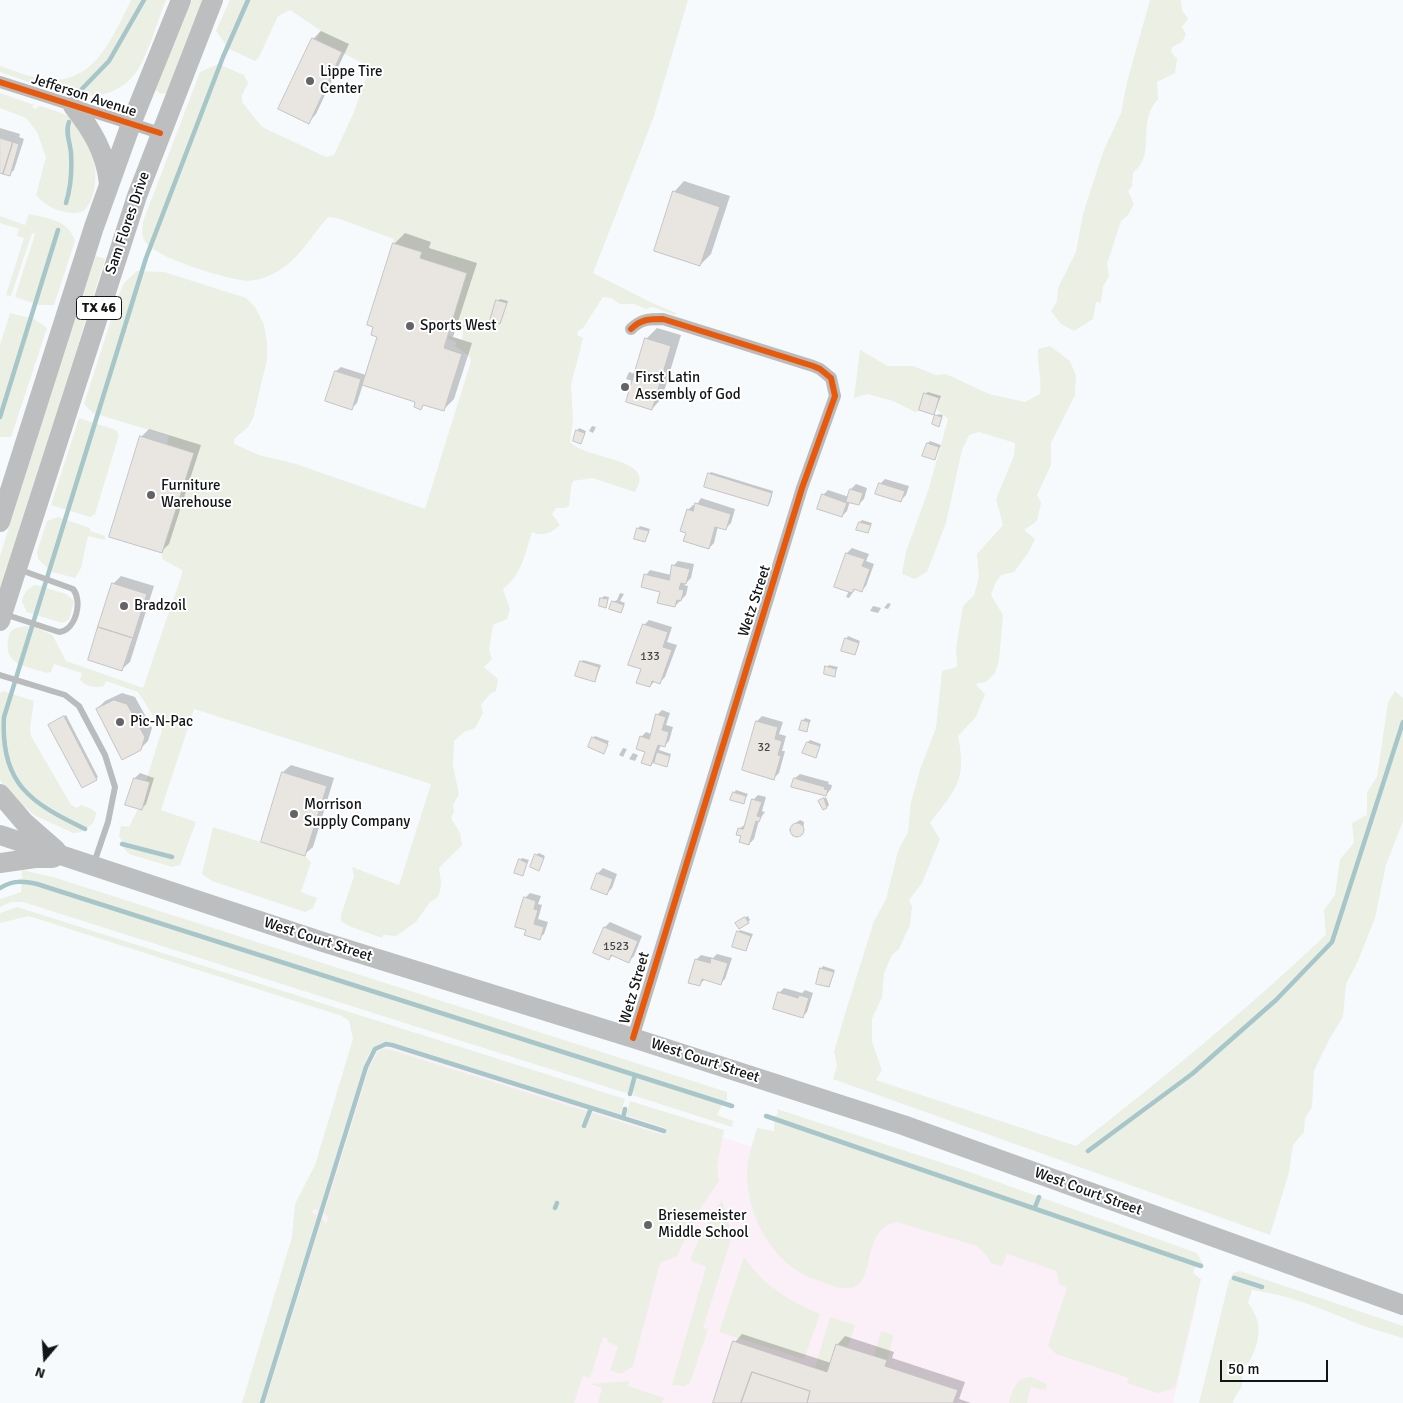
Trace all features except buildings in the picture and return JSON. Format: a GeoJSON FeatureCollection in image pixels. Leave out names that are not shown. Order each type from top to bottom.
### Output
{"type":"FeatureCollection","features":[{"type":"Feature","properties":{"kind":"main road","name":"Sam Flores Drive"},"geometry":{"type":"LineString","coordinates":[[0,522],[63,321],[109,185],[131,124],[181,0]]}},
{"type":"Feature","properties":{"kind":"main road","name":"Sam Flores Drive"},"geometry":{"type":"LineString","coordinates":[[1,617],[112,268],[160,133],[213,0]]}},
{"type":"Feature","properties":{"kind":"main road"},"geometry":{"type":"LineString","coordinates":[[73,106],[98,144],[107,169],[109,185]]}},
{"type":"Feature","properties":{"kind":"main road"},"geometry":{"type":"LineString","coordinates":[[0,794],[24,822],[66,858]]}},
{"type":"Feature","properties":{"kind":"main road","name":"West Court Street"},"geometry":{"type":"LineString","coordinates":[[0,835],[323,942],[633,1038],[903,1125],[1403,1305]]}},
{"type":"Feature","properties":{"kind":"main road"},"geometry":{"type":"LineString","coordinates":[[0,863],[35,858],[66,858]]}},
{"type":"Feature","properties":{"kind":"street","name":"Jefferson Avenue"},"geometry":{"type":"LineString","coordinates":[[0,82],[160,133]]}},
{"type":"Feature","properties":{"kind":"street","name":"Wetz Street"},"geometry":{"type":"LineString","coordinates":[[631,329],[646,319],[663,319],[813,366],[831,378],[834,384],[835,396],[802,488],[633,1038]]}},
{"type":"Feature","properties":{"kind":"lane"},"geometry":{"type":"LineString","coordinates":[[1,617],[59,632],[66,631],[71,627],[78,601],[78,595],[73,589],[17,569]]}},
{"type":"Feature","properties":{"kind":"lane"},"geometry":{"type":"LineString","coordinates":[[0,675],[66,695],[79,706],[105,755],[115,787],[108,822],[93,867]]}},
{"type":"Feature","properties":{"kind":"shaded area"},"geometry":{"type":"Polygon","coordinates":[[[131,0],[166,0],[143,60],[130,79],[115,90],[97,95],[78,95],[58,91],[0,72],[0,66],[37,78],[56,80],[72,76],[86,69],[98,58],[107,45],[131,0]]]}},
{"type":"Feature","properties":{"kind":"shaded area"},"geometry":{"type":"Polygon","coordinates":[[[192,0],[205,0],[169,89],[166,93],[161,94],[156,90],[156,85],[192,0]]]}},
{"type":"Feature","properties":{"kind":"shaded area"},"geometry":{"type":"Polygon","coordinates":[[[230,0],[688,0],[653,119],[593,273],[676,313],[675,315],[652,307],[646,309],[634,304],[620,304],[611,298],[603,297],[583,328],[578,331],[577,335],[583,338],[571,385],[573,420],[570,442],[591,453],[630,466],[637,472],[640,481],[635,492],[593,478],[573,481],[569,506],[556,508],[552,514],[560,525],[547,533],[532,532],[519,570],[503,589],[510,609],[507,619],[493,625],[489,650],[492,659],[484,667],[498,679],[496,691],[490,694],[481,705],[483,713],[475,728],[464,732],[454,741],[453,766],[459,794],[453,805],[454,812],[451,818],[460,833],[462,845],[439,868],[441,882],[437,898],[430,902],[416,922],[396,936],[383,935],[382,938],[349,926],[341,921],[341,915],[354,876],[352,867],[399,885],[431,784],[194,709],[161,810],[196,822],[180,865],[172,867],[129,854],[121,845],[123,843],[119,836],[121,826],[129,827],[138,809],[142,810],[150,783],[146,781],[162,730],[138,692],[106,681],[104,686],[88,686],[80,680],[82,673],[54,664],[51,672],[47,673],[29,668],[15,662],[8,651],[10,632],[26,626],[37,628],[53,636],[66,661],[143,688],[182,574],[182,570],[162,559],[162,553],[193,453],[167,444],[169,436],[93,413],[84,404],[119,295],[124,283],[137,271],[164,272],[246,298],[255,307],[264,325],[267,360],[253,418],[248,427],[234,439],[234,444],[259,455],[296,464],[425,509],[471,361],[470,357],[455,346],[456,342],[446,338],[447,335],[462,340],[463,329],[459,325],[451,323],[420,258],[393,243],[394,239],[337,218],[328,217],[301,252],[286,266],[263,278],[243,281],[177,261],[154,250],[143,238],[144,219],[200,72],[218,64],[244,75],[248,83],[242,95],[242,102],[262,127],[326,157],[334,155],[354,112],[369,70],[365,64],[316,40],[320,30],[290,10],[278,16],[259,57],[255,61],[229,49],[216,31],[230,0]]]}},
{"type":"Feature","properties":{"kind":"shaded area"},"geometry":{"type":"Polygon","coordinates":[[[1150,0],[1181,0],[1182,10],[1188,19],[1182,27],[1186,34],[1182,42],[1172,47],[1171,52],[1177,59],[1175,73],[1157,82],[1158,99],[1151,108],[1148,118],[1144,156],[1140,165],[1133,173],[1132,186],[1128,191],[1134,204],[1128,215],[1121,221],[1107,264],[1109,276],[1103,287],[1101,303],[1096,302],[1093,319],[1074,331],[1061,324],[1051,311],[1057,301],[1058,288],[1076,252],[1083,214],[1103,152],[1121,113],[1127,82],[1150,0]]]}},
{"type":"Feature","properties":{"kind":"shaded area"},"geometry":{"type":"Polygon","coordinates":[[[0,93],[34,105],[32,107],[36,109],[39,106],[63,114],[74,120],[83,129],[92,148],[96,170],[93,193],[90,203],[84,211],[72,213],[58,210],[40,200],[36,195],[46,157],[37,132],[26,118],[0,108],[0,93]]]}},
{"type":"Feature","properties":{"kind":"shaded area"},"geometry":{"type":"Polygon","coordinates":[[[29,214],[63,224],[68,228],[75,241],[54,305],[39,305],[15,297],[35,234],[32,233],[11,296],[6,295],[24,238],[17,236],[19,229],[0,223],[0,216],[25,225],[29,214]]]}},
{"type":"Feature","properties":{"kind":"shaded area"},"geometry":{"type":"Polygon","coordinates":[[[95,256],[105,259],[0,595],[0,556],[95,256]]]}},
{"type":"Feature","properties":{"kind":"shaded area"},"geometry":{"type":"Polygon","coordinates":[[[10,313],[34,319],[47,328],[11,437],[0,437],[0,345],[10,313]]]}},
{"type":"Feature","properties":{"kind":"shaded area"},"geometry":{"type":"Polygon","coordinates":[[[1050,346],[1070,361],[1076,376],[1075,395],[1051,443],[1051,465],[1037,495],[1041,503],[1037,521],[1024,530],[1035,539],[1030,550],[1014,572],[1001,575],[991,595],[1003,615],[999,660],[995,673],[986,682],[975,684],[985,694],[976,717],[958,736],[961,764],[957,784],[930,823],[940,839],[922,883],[909,900],[912,907],[910,925],[899,949],[892,955],[884,973],[882,997],[872,1019],[872,1042],[882,1070],[876,1080],[1076,1146],[1204,1044],[1326,935],[1324,910],[1335,895],[1340,859],[1354,843],[1352,823],[1367,815],[1367,792],[1377,777],[1388,702],[1395,691],[1403,698],[1403,821],[1386,865],[1375,918],[1358,961],[1346,984],[1343,1017],[1330,1038],[1314,1071],[1312,1107],[1305,1118],[1304,1132],[1293,1145],[1289,1172],[1270,1235],[833,1079],[837,1066],[834,1052],[845,1014],[874,921],[886,899],[898,851],[908,832],[911,802],[920,770],[936,728],[942,671],[957,667],[956,648],[963,606],[974,595],[979,577],[977,554],[1003,525],[996,499],[1014,456],[1015,443],[979,432],[969,435],[962,450],[946,523],[927,572],[915,579],[902,574],[906,552],[929,488],[948,419],[934,407],[915,412],[893,401],[867,394],[854,398],[860,350],[888,366],[913,366],[936,375],[946,374],[989,394],[1025,402],[1040,394],[1038,349],[1050,346]]]}},
{"type":"Feature","properties":{"kind":"shaded area"},"geometry":{"type":"Polygon","coordinates":[[[79,418],[116,430],[119,435],[95,514],[90,517],[51,505],[79,418]]]}},
{"type":"Feature","properties":{"kind":"shaded area"},"geometry":{"type":"Polygon","coordinates":[[[58,517],[90,528],[90,531],[105,536],[105,540],[88,536],[81,568],[75,578],[52,572],[38,559],[37,552],[47,521],[58,517]]]}},
{"type":"Feature","properties":{"kind":"shaded area"},"geometry":{"type":"Polygon","coordinates":[[[36,585],[66,594],[74,601],[69,620],[62,623],[27,612],[22,602],[25,593],[36,585]]]}},
{"type":"Feature","properties":{"kind":"shaded area"},"geometry":{"type":"Polygon","coordinates":[[[3,691],[34,701],[30,728],[31,736],[71,805],[77,808],[81,805],[92,809],[96,813],[94,822],[86,829],[83,828],[82,832],[73,833],[34,815],[9,793],[0,780],[0,693],[3,691]]]}},
{"type":"Feature","properties":{"kind":"shaded area"},"geometry":{"type":"Polygon","coordinates":[[[213,827],[305,856],[311,862],[301,892],[317,898],[313,908],[305,912],[212,881],[202,874],[213,827]]]}},
{"type":"Feature","properties":{"kind":"shaded area"},"geometry":{"type":"Polygon","coordinates":[[[22,870],[53,877],[727,1092],[727,1100],[724,1101],[717,1115],[733,1121],[732,1127],[632,1095],[634,1092],[631,1090],[628,1090],[629,1094],[23,902],[11,902],[0,907],[0,899],[21,892],[22,870]]]}},
{"type":"Feature","properties":{"kind":"shaded area"},"geometry":{"type":"Polygon","coordinates":[[[17,907],[625,1099],[620,1115],[398,1044],[386,1043],[376,1046],[364,1064],[319,1211],[315,1209],[312,1212],[317,1216],[260,1403],[242,1403],[292,1237],[295,1204],[315,1165],[353,1039],[349,1021],[342,1016],[29,916],[0,923],[0,913],[17,907]]]}},
{"type":"Feature","properties":{"kind":"shaded area","name":"Briesemeister Middle School"},"geometry":{"type":"Polygon","coordinates":[[[371,1029],[753,1147],[1063,1251],[1197,1301],[1173,1403],[255,1403],[371,1029]]]}},
{"type":"Feature","properties":{"kind":"shaded area"},"geometry":{"type":"Polygon","coordinates":[[[383,1049],[663,1135],[666,1128],[626,1115],[630,1101],[724,1130],[717,1166],[719,1181],[701,1207],[677,1256],[660,1263],[633,1366],[621,1374],[610,1370],[618,1346],[607,1342],[608,1339],[603,1337],[590,1378],[583,1376],[574,1403],[265,1403],[322,1219],[326,1223],[329,1218],[324,1214],[369,1068],[378,1052],[383,1049]]]}},
{"type":"Feature","properties":{"kind":"shaded area"},"geometry":{"type":"Polygon","coordinates":[[[777,1109],[964,1170],[1197,1253],[1203,1264],[1195,1267],[1193,1273],[1201,1279],[1175,1388],[1158,1393],[1127,1383],[1129,1378],[1056,1354],[1048,1346],[1067,1288],[1059,1284],[1057,1271],[1007,1254],[1002,1266],[991,1263],[977,1246],[897,1222],[885,1226],[878,1234],[873,1244],[864,1276],[859,1284],[851,1288],[832,1286],[798,1271],[772,1247],[762,1232],[755,1215],[747,1179],[748,1161],[757,1128],[774,1131],[775,1116],[778,1114],[777,1109]]]}},
{"type":"Feature","properties":{"kind":"shaded area"},"geometry":{"type":"Polygon","coordinates":[[[722,1200],[732,1236],[703,1328],[708,1329],[690,1383],[684,1386],[672,1385],[706,1267],[690,1260],[704,1229],[722,1200]]]}},
{"type":"Feature","properties":{"kind":"shaded area"},"geometry":{"type":"Polygon","coordinates":[[[744,1257],[768,1284],[787,1298],[820,1314],[804,1359],[719,1332],[744,1257]]]}},
{"type":"Feature","properties":{"kind":"shaded area"},"geometry":{"type":"Polygon","coordinates":[[[1240,1271],[1403,1326],[1403,1338],[1364,1326],[1290,1298],[1252,1290],[1248,1303],[1256,1317],[1259,1332],[1253,1354],[1241,1371],[1242,1386],[1233,1403],[1199,1403],[1229,1281],[1233,1273],[1240,1271]]]}},
{"type":"Feature","properties":{"kind":"shaded area"},"geometry":{"type":"Polygon","coordinates":[[[830,1317],[855,1325],[848,1347],[836,1344],[827,1372],[815,1368],[830,1317]]]}},
{"type":"Feature","properties":{"kind":"shaded area"},"geometry":{"type":"Polygon","coordinates":[[[881,1331],[894,1335],[887,1360],[874,1356],[881,1331]]]}},
{"type":"Feature","properties":{"kind":"shaded area"},"geometry":{"type":"Polygon","coordinates":[[[1031,1377],[1047,1384],[1046,1389],[1042,1390],[1031,1387],[1027,1403],[1009,1403],[1018,1382],[1031,1377]]]}},
{"type":"Feature","properties":{"kind":"shaded area"},"geometry":{"type":"Polygon","coordinates":[[[629,1381],[628,1386],[664,1398],[662,1403],[598,1403],[602,1388],[590,1384],[629,1381]]]}},
{"type":"Feature","properties":{"kind":"waterway"},"geometry":{"type":"LineString","coordinates":[[80,91],[109,61],[144,0]]}},
{"type":"Feature","properties":{"kind":"waterway"},"geometry":{"type":"LineString","coordinates":[[85,829],[49,810],[23,788],[14,775],[7,759],[4,740],[4,717],[146,258],[223,57],[248,0]]}},
{"type":"Feature","properties":{"kind":"waterway"},"geometry":{"type":"LineString","coordinates":[[66,203],[71,172],[69,122]]}},
{"type":"Feature","properties":{"kind":"waterway"},"geometry":{"type":"LineString","coordinates":[[0,417],[58,230]]}},
{"type":"Feature","properties":{"kind":"waterway"},"geometry":{"type":"LineString","coordinates":[[1088,1151],[1192,1074],[1276,1000],[1332,942],[1403,722]]}},
{"type":"Feature","properties":{"kind":"waterway"},"geometry":{"type":"LineString","coordinates":[[122,844],[172,857]]}},
{"type":"Feature","properties":{"kind":"waterway"},"geometry":{"type":"LineString","coordinates":[[0,888],[18,882],[37,884],[732,1106]]}},
{"type":"Feature","properties":{"kind":"waterway"},"geometry":{"type":"LineString","coordinates":[[262,1403],[366,1067],[375,1049],[386,1044],[392,1045],[623,1118],[625,1109]]}},
{"type":"Feature","properties":{"kind":"waterway"},"geometry":{"type":"LineString","coordinates":[[630,1094],[635,1075]]}},
{"type":"Feature","properties":{"kind":"waterway"},"geometry":{"type":"LineString","coordinates":[[584,1126],[591,1108]]}},
{"type":"Feature","properties":{"kind":"waterway"},"geometry":{"type":"LineString","coordinates":[[766,1116],[1201,1266]]}},
{"type":"Feature","properties":{"kind":"waterway"},"geometry":{"type":"LineString","coordinates":[[623,1118],[664,1131]]}},
{"type":"Feature","properties":{"kind":"waterway"},"geometry":{"type":"LineString","coordinates":[[1035,1207],[1039,1197]]}},
{"type":"Feature","properties":{"kind":"waterway"},"geometry":{"type":"LineString","coordinates":[[555,1208],[557,1203]]}},
{"type":"Feature","properties":{"kind":"waterway"},"geometry":{"type":"LineString","coordinates":[[1234,1278],[1262,1287]]}},
{"type":"Feature","properties":{"kind":"cycle path"},"geometry":{"type":"LineString","coordinates":[[0,82],[160,133]]}},
{"type":"Feature","properties":{"kind":"cycle path"},"geometry":{"type":"LineString","coordinates":[[631,329],[638,323],[646,320],[663,319],[813,366],[831,378],[835,396],[802,488],[633,1038]]}},
{"type":"Feature","properties":{"kind":"place","name":"Lippe Tire Center"},"geometry":{"type":"Point","coordinates":[310,81]}},
{"type":"Feature","properties":{"kind":"place","name":"Sports West"},"geometry":{"type":"Point","coordinates":[410,326]}},
{"type":"Feature","properties":{"kind":"place","name":"First Latin Assembly of God"},"geometry":{"type":"Point","coordinates":[625,387]}},
{"type":"Feature","properties":{"kind":"place","name":"Furniture Warehouse"},"geometry":{"type":"Point","coordinates":[151,495]}},
{"type":"Feature","properties":{"kind":"place","name":"Bradzoil"},"geometry":{"type":"Point","coordinates":[124,606]}},
{"type":"Feature","properties":{"kind":"place","name":"Pic-N-Pac"},"geometry":{"type":"Point","coordinates":[120,722]}},
{"type":"Feature","properties":{"kind":"place","name":"Morrison Supply Company"},"geometry":{"type":"Point","coordinates":[294,814]}},
{"type":"Feature","properties":{"kind":"place","name":"Briesemeister Middle School"},"geometry":{"type":"Point","coordinates":[648,1225]}}]}
